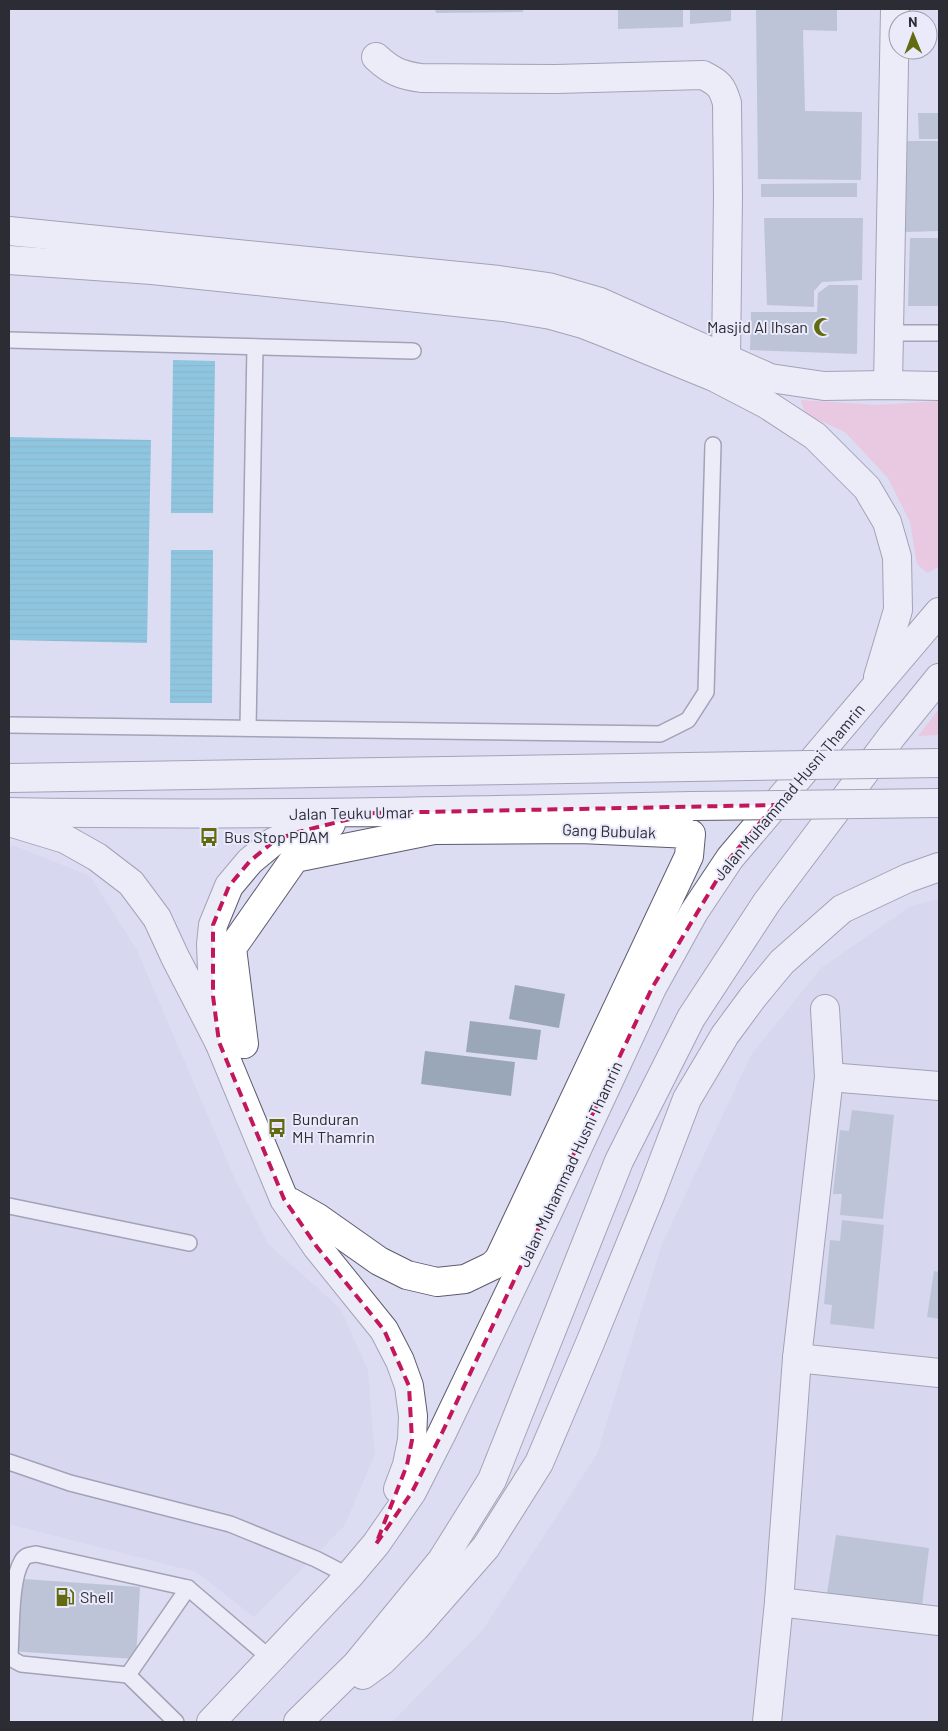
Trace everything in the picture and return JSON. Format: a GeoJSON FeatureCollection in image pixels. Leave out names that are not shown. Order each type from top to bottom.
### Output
{"type":"FeatureCollection","features":[{"type":"Feature","properties":{"kind":"main road"},"geometry":{"type":"LineString","coordinates":[[888,385],[895,9]]}},
{"type":"Feature","properties":{"kind":"main road"},"geometry":{"type":"LineString","coordinates":[[376,57],[388,68],[402,75],[421,78],[556,79],[703,75],[717,82],[728,103],[726,360]]}},
{"type":"Feature","properties":{"kind":"main road"},"geometry":{"type":"LineString","coordinates":[[9,231],[449,275],[548,287],[600,302],[726,360],[770,378],[824,386],[939,386]]}},
{"type":"Feature","properties":{"kind":"main road"},"geometry":{"type":"LineString","coordinates":[[9,260],[152,270],[503,307],[583,324],[714,377],[766,404],[816,436],[867,488],[887,522],[898,557],[898,610],[875,688]]}},
{"type":"Feature","properties":{"kind":"main road","name":"Jalan Muhammad Husni Thamrin"},"geometry":{"type":"LineString","coordinates":[[211,1722],[349,1576],[376,1544],[412,1492],[547,1214],[652,988],[694,912],[730,858],[939,612]]}},
{"type":"Feature","properties":{"kind":"main road"},"geometry":{"type":"LineString","coordinates":[[300,1720],[356,1665],[442,1560],[492,1480],[620,1161],[691,1018],[767,902],[892,736],[939,678]]}},
{"type":"Feature","properties":{"kind":"main road"},"geometry":{"type":"LineString","coordinates":[[9,778],[939,763]]}},
{"type":"Feature","properties":{"kind":"main road","name":"Jalan Teuku Umar"},"geometry":{"type":"LineString","coordinates":[[9,812],[131,814],[374,813],[939,803]]}},
{"type":"Feature","properties":{"kind":"main road"},"geometry":{"type":"LineString","coordinates":[[219,1042],[212,996],[211,944],[213,925],[229,886],[250,861],[273,842],[294,833],[374,813]]}},
{"type":"Feature","properties":{"kind":"main road"},"geometry":{"type":"LineString","coordinates":[[9,822],[65,839],[97,857],[131,882],[157,918],[219,1042],[284,1199],[317,1248],[384,1330],[400,1360],[409,1386],[412,1432],[407,1465],[376,1544]]}},
{"type":"Feature","properties":{"kind":"main road","name":"Gang Bubulak"},"geometry":{"type":"LineString","coordinates":[[219,1042],[244,1044],[232,948],[295,858],[434,830],[580,829],[691,834],[688,856],[499,1259]]}},
{"type":"Feature","properties":{"kind":"main road"},"geometry":{"type":"LineString","coordinates":[[300,1720],[382,1661],[415,1628],[486,1547],[534,1471],[590,1343],[687,1099],[725,1036],[753,997],[782,962],[842,909],[908,878],[939,867]]}},
{"type":"Feature","properties":{"kind":"main road"},"geometry":{"type":"LineString","coordinates":[[767,1722],[779,1602],[797,1358],[829,1076],[824,1009]]}},
{"type":"Feature","properties":{"kind":"main road"},"geometry":{"type":"LineString","coordinates":[[829,1076],[939,1086]]}},
{"type":"Feature","properties":{"kind":"main road"},"geometry":{"type":"LineString","coordinates":[[284,1199],[318,1218],[379,1260],[407,1275],[437,1282],[465,1279],[492,1266],[547,1214]]}},
{"type":"Feature","properties":{"kind":"main road"},"geometry":{"type":"LineString","coordinates":[[797,1358],[939,1373]]}},
{"type":"Feature","properties":{"kind":"main road"},"geometry":{"type":"LineString","coordinates":[[779,1602],[939,1621]]}},
{"type":"Feature","properties":{"kind":"lane"},"geometry":{"type":"LineString","coordinates":[[889,333],[939,334]]}},
{"type":"Feature","properties":{"kind":"lane"},"geometry":{"type":"LineString","coordinates":[[9,340],[413,351]]}},
{"type":"Feature","properties":{"kind":"lane"},"geometry":{"type":"LineString","coordinates":[[248,728],[255,347]]}},
{"type":"Feature","properties":{"kind":"lane"},"geometry":{"type":"LineString","coordinates":[[9,725],[660,734],[688,720],[706,692],[713,445]]}},
{"type":"Feature","properties":{"kind":"lane"},"geometry":{"type":"LineString","coordinates":[[9,1206],[188,1243]]}},
{"type":"Feature","properties":{"kind":"lane"},"geometry":{"type":"LineString","coordinates":[[9,1462],[70,1483],[230,1524],[349,1576]]}},
{"type":"Feature","properties":{"kind":"lane"},"geometry":{"type":"LineString","coordinates":[[176,1722],[128,1676],[21,1664],[12,1659],[10,1653],[15,1578],[22,1560],[26,1556],[36,1554],[188,1588],[271,1659]]}},
{"type":"Feature","properties":{"kind":"lane"},"geometry":{"type":"LineString","coordinates":[[128,1676],[188,1588]]}},
{"type":"Feature","properties":{"kind":"highlighted area"},"geometry":{"type":"Polygon","coordinates":[[[775,805],[730,858],[652,988],[442,1433],[412,1492],[376,1544],[407,1465],[412,1440],[409,1386],[384,1330],[317,1247],[284,1199],[219,1042],[213,996],[213,925],[229,886],[250,861],[273,842],[294,833],[374,813],[775,805]]]}},
{"type":"Feature","properties":{"kind":"shaded area"},"geometry":{"type":"Polygon","coordinates":[[[801,400],[877,405],[939,401],[939,567],[927,573],[917,564],[910,522],[888,478],[845,432],[805,414],[801,400]]]}},
{"type":"Feature","properties":{"kind":"shaded area"},"geometry":{"type":"Polygon","coordinates":[[[939,709],[939,735],[918,736],[939,709]]]}},
{"type":"Feature","properties":{"kind":"shaded area"},"geometry":{"type":"Polygon","coordinates":[[[9,846],[15,846],[90,876],[137,950],[234,1177],[269,1245],[340,1308],[368,1370],[375,1454],[345,1525],[254,1617],[196,1572],[9,1524],[9,846]]]}},
{"type":"Feature","properties":{"kind":"shaded area"},"geometry":{"type":"Polygon","coordinates":[[[939,899],[939,1722],[392,1722],[482,1631],[597,1454],[662,1244],[751,1055],[821,968],[911,906],[939,899]]]}},
{"type":"Feature","properties":{"kind":"water"},"geometry":{"type":"Polygon","coordinates":[[[173,360],[215,361],[213,513],[171,513],[173,360]]]}},
{"type":"Feature","properties":{"kind":"water"},"geometry":{"type":"Polygon","coordinates":[[[9,437],[151,440],[147,643],[9,640],[9,437]]]}},
{"type":"Feature","properties":{"kind":"water"},"geometry":{"type":"Polygon","coordinates":[[[171,550],[213,550],[212,703],[170,703],[171,550]]]}},
{"type":"Feature","properties":{"kind":"building"},"geometry":{"type":"Polygon","coordinates":[[[435,9],[523,9],[523,12],[436,13],[435,9]]]}},
{"type":"Feature","properties":{"kind":"building"},"geometry":{"type":"Polygon","coordinates":[[[618,9],[683,9],[683,27],[618,29],[618,9]]]}},
{"type":"Feature","properties":{"kind":"building"},"geometry":{"type":"Polygon","coordinates":[[[690,9],[731,9],[731,21],[690,24],[690,9]]]}},
{"type":"Feature","properties":{"kind":"building"},"geometry":{"type":"Polygon","coordinates":[[[756,9],[837,9],[837,31],[803,30],[805,111],[862,112],[861,180],[758,179],[756,9]]]}},
{"type":"Feature","properties":{"kind":"building"},"geometry":{"type":"Polygon","coordinates":[[[918,113],[939,113],[939,139],[919,139],[918,113]]]}},
{"type":"Feature","properties":{"kind":"building"},"geometry":{"type":"Polygon","coordinates":[[[904,141],[939,141],[939,231],[905,232],[904,141]]]}},
{"type":"Feature","properties":{"kind":"building"},"geometry":{"type":"Polygon","coordinates":[[[857,183],[857,197],[761,197],[761,184],[857,183]]]}},
{"type":"Feature","properties":{"kind":"building"},"geometry":{"type":"Polygon","coordinates":[[[764,218],[863,218],[862,280],[822,282],[814,291],[814,307],[767,305],[764,218]]]}},
{"type":"Feature","properties":{"kind":"building"},"geometry":{"type":"Polygon","coordinates":[[[910,238],[939,238],[939,306],[908,306],[910,238]]]}},
{"type":"Feature","properties":{"kind":"building"},"geometry":{"type":"Polygon","coordinates":[[[829,285],[858,285],[857,354],[750,350],[751,312],[817,312],[818,293],[829,285]]]}},
{"type":"Feature","properties":{"kind":"building"},"geometry":{"type":"Polygon","coordinates":[[[515,985],[565,994],[559,1028],[509,1019],[515,985]]]}},
{"type":"Feature","properties":{"kind":"building"},"geometry":{"type":"Polygon","coordinates":[[[470,1021],[541,1030],[537,1060],[466,1052],[470,1021]]]}},
{"type":"Feature","properties":{"kind":"building"},"geometry":{"type":"Polygon","coordinates":[[[425,1051],[515,1062],[511,1096],[421,1084],[425,1051]]]}},
{"type":"Feature","properties":{"kind":"building"},"geometry":{"type":"Polygon","coordinates":[[[852,1110],[894,1115],[883,1219],[840,1215],[842,1194],[833,1194],[840,1130],[849,1131],[852,1110]]]}},
{"type":"Feature","properties":{"kind":"building"},"geometry":{"type":"Polygon","coordinates":[[[842,1220],[884,1225],[874,1329],[830,1324],[832,1305],[824,1304],[830,1240],[840,1241],[842,1220]]]}},
{"type":"Feature","properties":{"kind":"building"},"geometry":{"type":"Polygon","coordinates":[[[934,1271],[939,1272],[939,1319],[927,1317],[934,1271]]]}},
{"type":"Feature","properties":{"kind":"building"},"geometry":{"type":"Polygon","coordinates":[[[836,1535],[929,1548],[922,1606],[827,1593],[836,1535]]]}},
{"type":"Feature","properties":{"kind":"building"},"geometry":{"type":"Polygon","coordinates":[[[9,1578],[140,1587],[136,1659],[9,1651],[9,1578]]]}},
{"type":"Feature","properties":{"kind":"place","name":"Masjid Al Ihsan"},"geometry":{"type":"Point","coordinates":[823,327]}},
{"type":"Feature","properties":{"kind":"place","name":"Bus Stop PDAM"},"geometry":{"type":"Point","coordinates":[209,837]}},
{"type":"Feature","properties":{"kind":"place","name":"Bunduran MH Thamrin"},"geometry":{"type":"Point","coordinates":[277,1128]}},
{"type":"Feature","properties":{"kind":"place","name":"Shell"},"geometry":{"type":"Point","coordinates":[65,1597]}}]}
